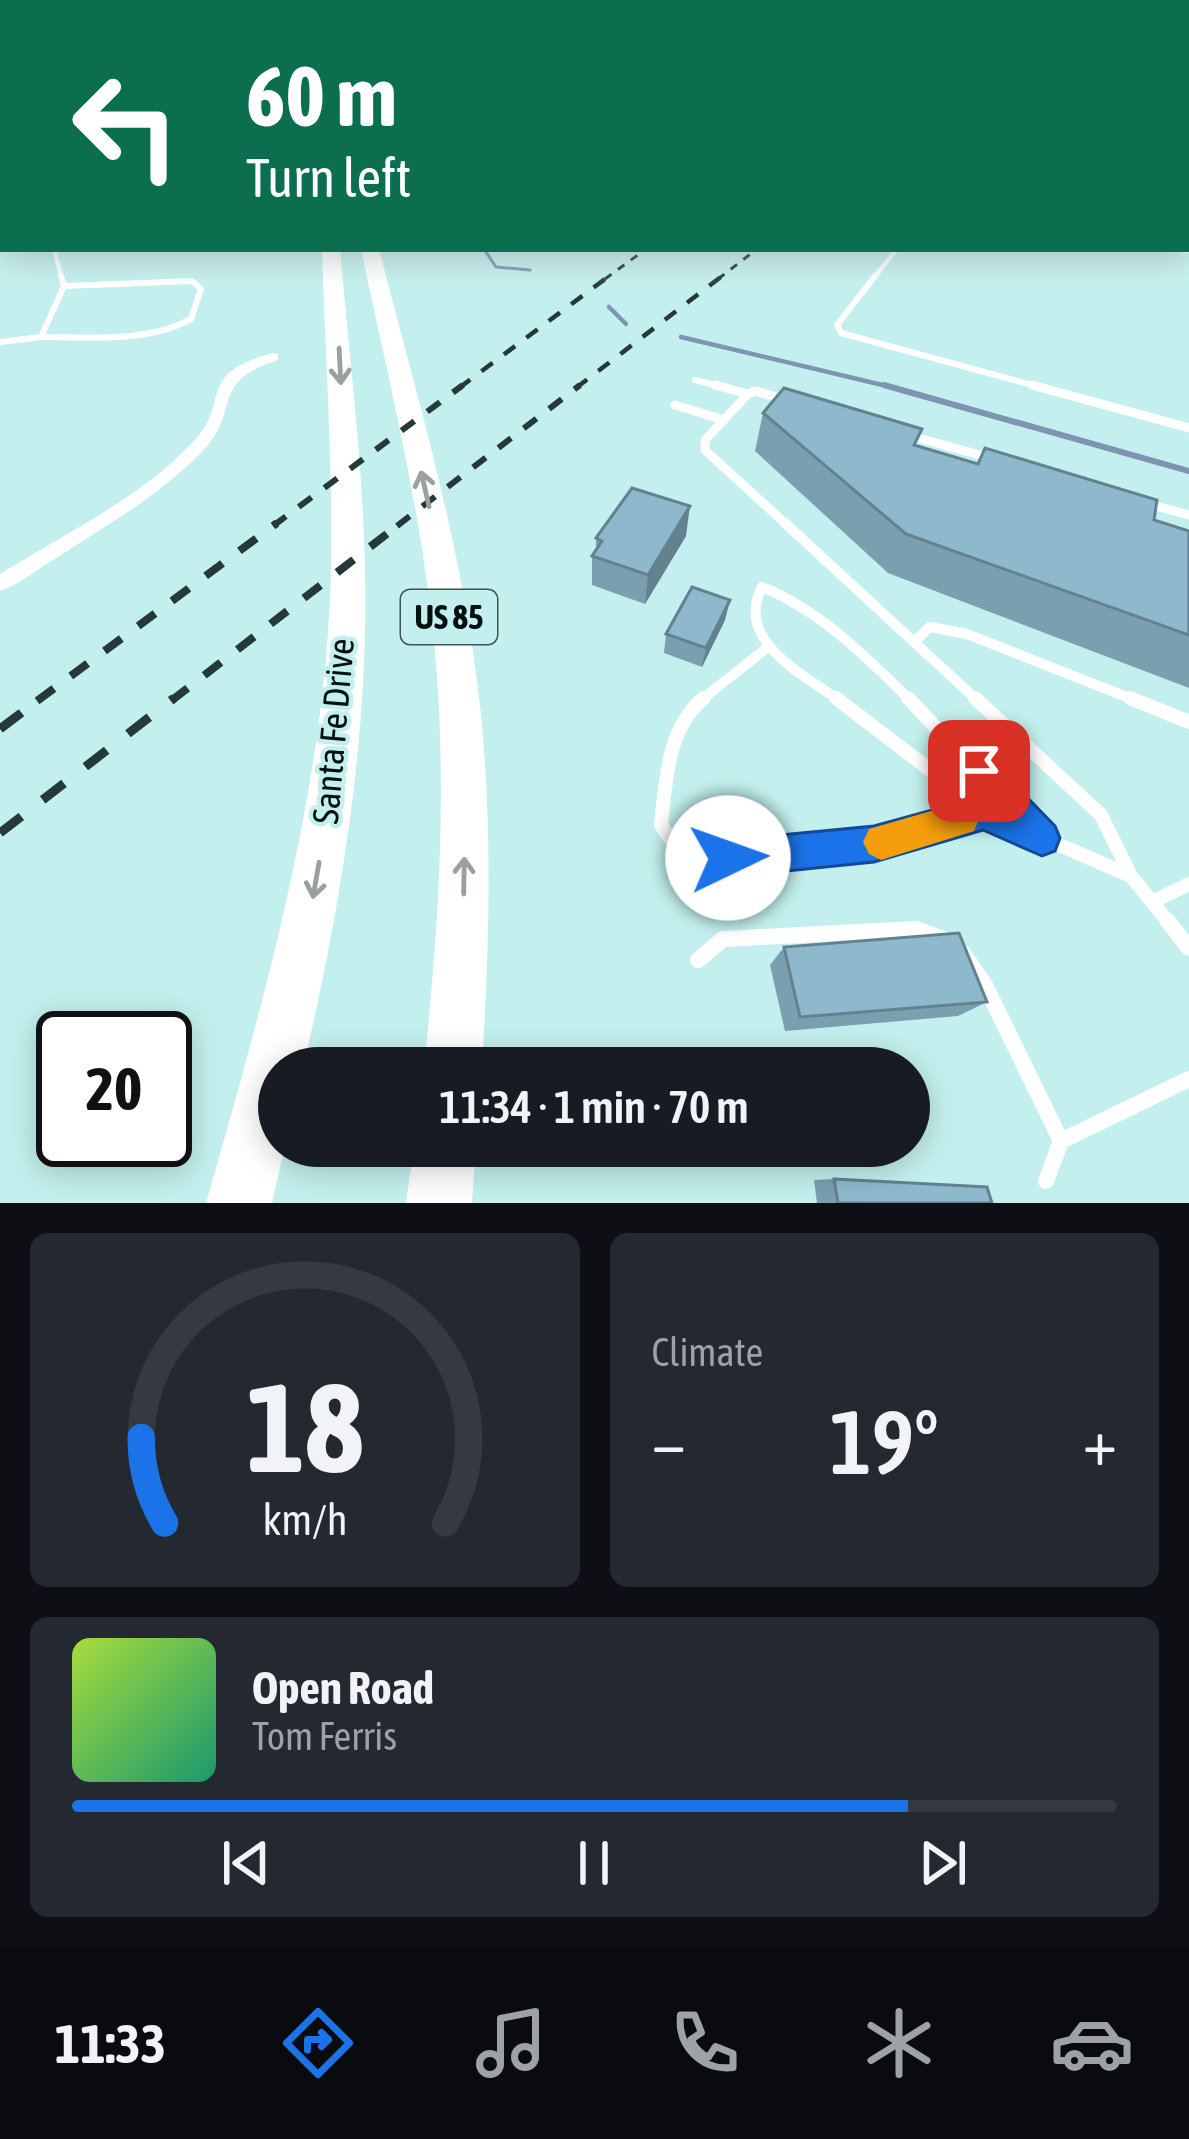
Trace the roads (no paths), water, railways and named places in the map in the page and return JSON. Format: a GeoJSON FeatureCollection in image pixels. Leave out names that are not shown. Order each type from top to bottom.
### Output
{"type":"FeatureCollection","features":[{"type":"Feature","properties":{"kind":"highway","name":"Santa Fe Drive"},"geometry":{"type":"LineString","coordinates":[[239,1203],[301,962],[325,829],[338,718],[348,570],[331,252]]}},
{"type":"Feature","properties":{"kind":"highway","name":"US 85"},"geometry":{"type":"LineString","coordinates":[[371,252],[432,519],[456,668],[464,866],[454,1047]]}},
{"type":"Feature","properties":{"kind":"highway"},"geometry":{"type":"LineString","coordinates":[[439,1203],[443,1167]]}},
{"type":"Feature","properties":{"kind":"street"},"geometry":{"type":"LineString","coordinates":[[0,584],[170,471],[209,434],[223,385],[232,372],[273,357]]}},
{"type":"Feature","properties":{"kind":"lane"},"geometry":{"type":"LineString","coordinates":[[41,337],[64,286],[55,252]]}},
{"type":"Feature","properties":{"kind":"lane"},"geometry":{"type":"LineString","coordinates":[[895,252],[837,325],[841,333],[1189,428]]}},
{"type":"Feature","properties":{"kind":"lane"},"geometry":{"type":"LineString","coordinates":[[0,342],[176,328],[191,319],[201,289],[192,281],[64,286]]}},
{"type":"Feature","properties":{"kind":"lane"},"geometry":{"type":"LineString","coordinates":[[694,380],[748,394]]}},
{"type":"Feature","properties":{"kind":"lane"},"geometry":{"type":"LineString","coordinates":[[800,404],[755,391],[748,394],[706,440],[705,450],[1101,814],[1131,876],[1189,948]]}},
{"type":"Feature","properties":{"kind":"lane"},"geometry":{"type":"LineString","coordinates":[[675,405],[724,420]]}},
{"type":"Feature","properties":{"kind":"lane"},"geometry":{"type":"LineString","coordinates":[[892,430],[1006,463]]}},
{"type":"Feature","properties":{"kind":"lane"},"geometry":{"type":"LineString","coordinates":[[1120,496],[1189,515]]}},
{"type":"Feature","properties":{"kind":"lane"},"geometry":{"type":"LineString","coordinates":[[1042,838],[948,738],[807,607],[779,589],[762,586],[753,602],[752,625],[768,647],[985,812],[1042,838],[1131,876]]}},
{"type":"Feature","properties":{"kind":"lane"},"geometry":{"type":"LineString","coordinates":[[916,640],[930,627],[967,634],[1189,722]]}},
{"type":"Feature","properties":{"kind":"lane"},"geometry":{"type":"LineString","coordinates":[[768,647],[683,715],[667,769],[661,825],[680,850],[704,857],[752,860],[874,844],[985,812]]}},
{"type":"Feature","properties":{"kind":"lane"},"geometry":{"type":"LineString","coordinates":[[1152,902],[1189,884]]}},
{"type":"Feature","properties":{"kind":"lane"},"geometry":{"type":"LineString","coordinates":[[698,960],[723,939],[916,929],[941,938],[973,965],[1061,1141]]}},
{"type":"Feature","properties":{"kind":"lane"},"geometry":{"type":"LineString","coordinates":[[1046,1181],[1061,1141],[1189,1079]]}},
{"type":"Feature","properties":{"kind":"waterway"},"geometry":{"type":"LineString","coordinates":[[486,252],[496,267],[530,270]]}},
{"type":"Feature","properties":{"kind":"waterway"},"geometry":{"type":"LineString","coordinates":[[609,307],[626,324]]}},
{"type":"Feature","properties":{"kind":"waterway"},"geometry":{"type":"LineString","coordinates":[[681,337],[893,387]]}},
{"type":"Feature","properties":{"kind":"waterway"},"geometry":{"type":"LineString","coordinates":[[884,385],[893,387]]}},
{"type":"Feature","properties":{"kind":"waterway"},"geometry":{"type":"LineString","coordinates":[[893,387],[1189,471]]}},
{"type":"Feature","properties":{"kind":"railway"},"geometry":{"type":"LineString","coordinates":[[605,279],[642,252]]}},
{"type":"Feature","properties":{"kind":"railway"},"geometry":{"type":"LineString","coordinates":[[718,279],[753,252]]}},
{"type":"Feature","properties":{"kind":"railway"},"geometry":{"type":"LineString","coordinates":[[459,388],[609,276]]}},
{"type":"Feature","properties":{"kind":"railway"},"geometry":{"type":"LineString","coordinates":[[576,388],[722,276]]}},
{"type":"Feature","properties":{"kind":"railway"},"geometry":{"type":"LineString","coordinates":[[273,526],[463,385]]}},
{"type":"Feature","properties":{"kind":"railway"},"geometry":{"type":"LineString","coordinates":[[397,526],[580,385]]}},
{"type":"Feature","properties":{"kind":"railway"},"geometry":{"type":"LineString","coordinates":[[39,700],[277,523]]}},
{"type":"Feature","properties":{"kind":"railway"},"geometry":{"type":"LineString","coordinates":[[171,701],[401,523]]}},
{"type":"Feature","properties":{"kind":"railway"},"geometry":{"type":"LineString","coordinates":[[0,833],[174,698]]}},
{"type":"Feature","properties":{"kind":"railway"},"geometry":{"type":"LineString","coordinates":[[0,729],[39,700]]}}]}
